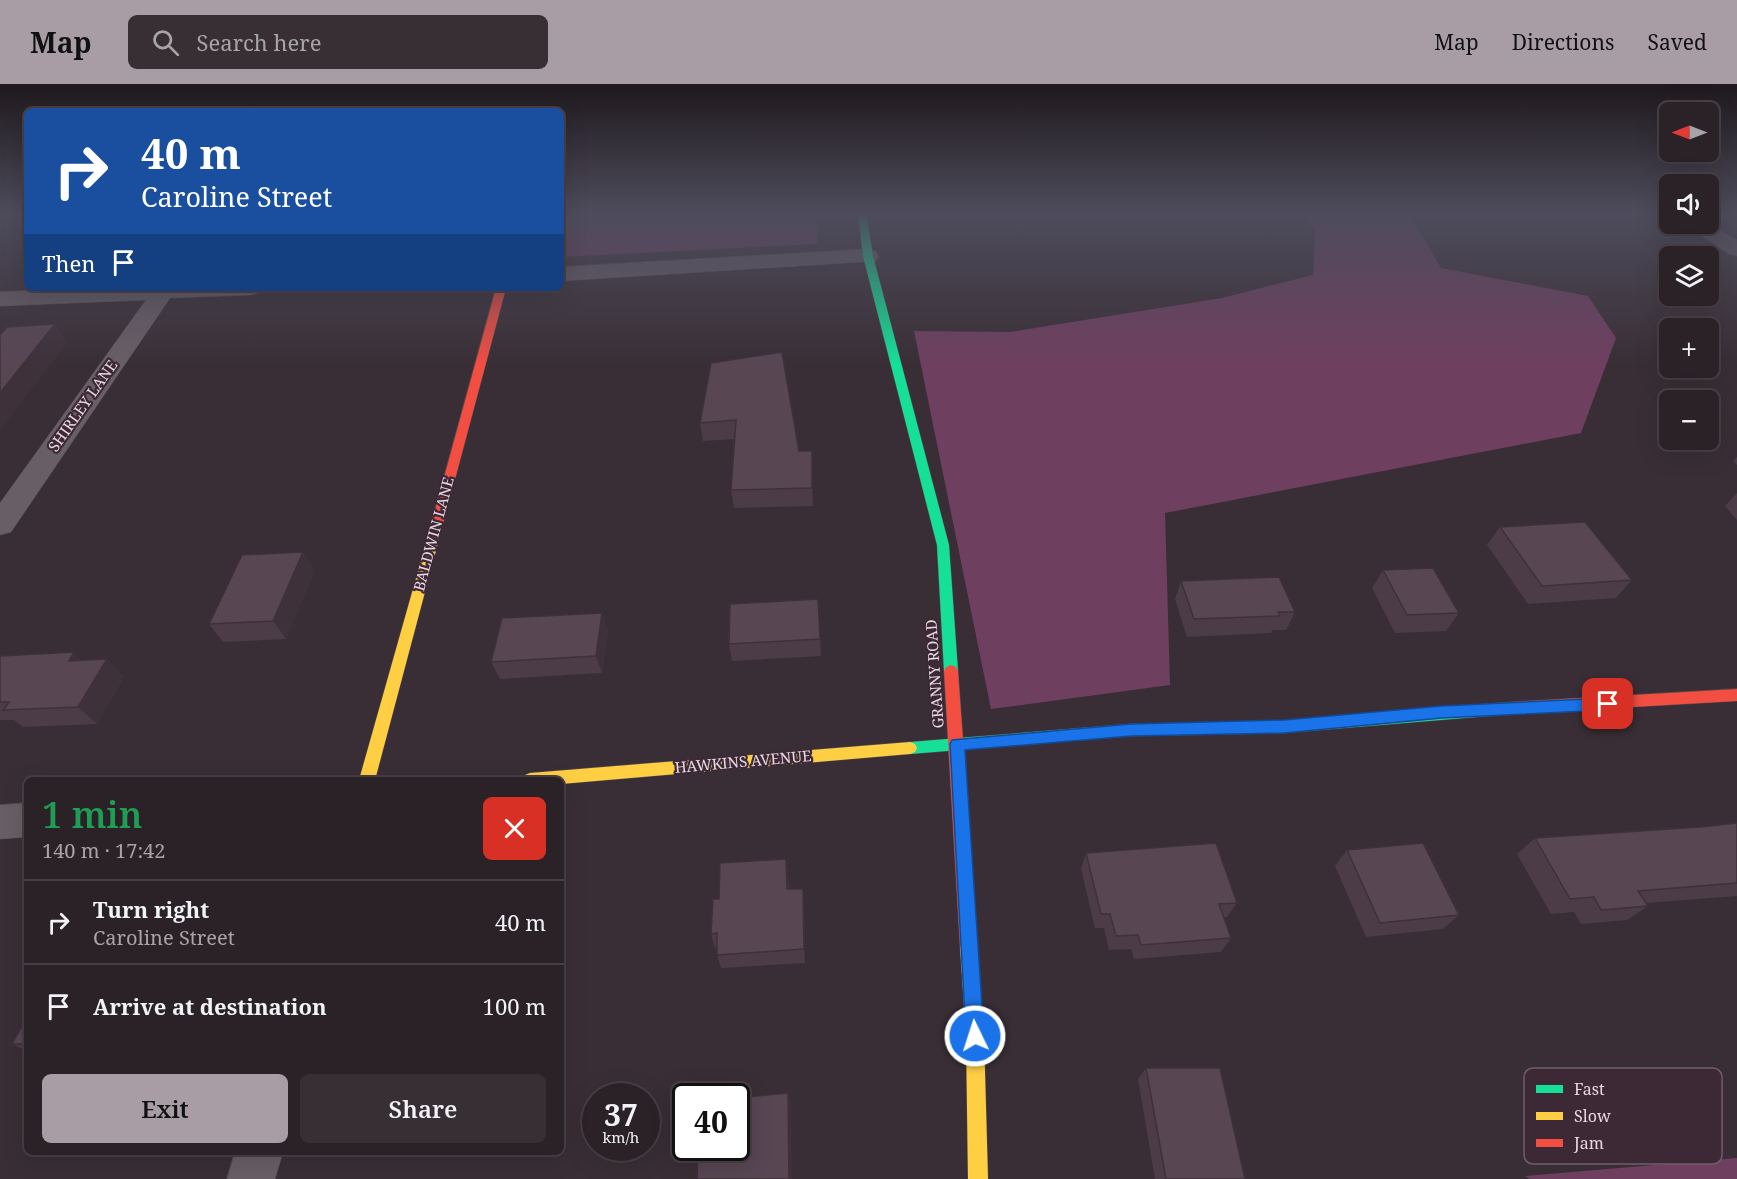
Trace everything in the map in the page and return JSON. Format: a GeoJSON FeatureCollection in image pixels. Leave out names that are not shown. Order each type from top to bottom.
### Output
{"type":"FeatureCollection","features":[{"type":"Feature","properties":{"kind":"street"},"geometry":{"type":"LineString","coordinates":[[564,274],[747,263]]}},
{"type":"Feature","properties":{"kind":"street","name":"GRANNY ROAD"},"geometry":{"type":"LineString","coordinates":[[870,263],[943,545],[975,1036],[978,1179]]}},
{"type":"Feature","properties":{"kind":"street"},"geometry":{"type":"LineString","coordinates":[[0,299],[147,291]]}},
{"type":"Feature","properties":{"kind":"street","name":"SHIRLEY LANE"},"geometry":{"type":"LineString","coordinates":[[0,525],[164,291]]}},
{"type":"Feature","properties":{"kind":"street","name":"BALDWIN LANE"},"geometry":{"type":"LineString","coordinates":[[368,777],[500,291]]}},
{"type":"Feature","properties":{"kind":"street","name":"HAWKINS AVENUE"},"geometry":{"type":"LineString","coordinates":[[564,777],[1131,730],[1284,726],[1442,712],[1737,695]]}},
{"type":"Feature","properties":{"kind":"street"},"geometry":{"type":"LineString","coordinates":[[0,822],[24,820]]}},
{"type":"Feature","properties":{"kind":"street"},"geometry":{"type":"LineString","coordinates":[[251,1179],[258,1155]]}},
{"type":"Feature","properties":{"kind":"shaded area"},"geometry":{"type":"Polygon","coordinates":[[[1314,263],[1438,263],[1441,268],[1588,296],[1616,338],[1581,433],[1165,513],[1170,685],[991,709],[914,331],[1010,332],[1222,298],[1313,275],[1314,263]]]}},
{"type":"Feature","properties":{"kind":"shaded area"},"geometry":{"type":"Polygon","coordinates":[[[1737,1158],[1737,1179],[1530,1179],[1525,1176],[1666,1164],[1722,1164],[1722,1159],[1737,1158]]]}},
{"type":"Feature","properties":{"kind":"building"},"geometry":{"type":"Polygon","coordinates":[[[55,324],[0,393],[0,334],[7,327],[55,324]]]}},
{"type":"Feature","properties":{"kind":"building"},"geometry":{"type":"Polygon","coordinates":[[[782,352],[799,451],[812,451],[812,488],[731,490],[736,420],[700,423],[711,363],[782,352]]]}},
{"type":"Feature","properties":{"kind":"building"},"geometry":{"type":"Polygon","coordinates":[[[1585,522],[1632,580],[1542,586],[1500,527],[1585,522]]]}},
{"type":"Feature","properties":{"kind":"building"},"geometry":{"type":"Polygon","coordinates":[[[303,552],[273,621],[209,624],[242,555],[303,552]]]}},
{"type":"Feature","properties":{"kind":"building"},"geometry":{"type":"Polygon","coordinates":[[[1433,568],[1459,613],[1407,615],[1383,570],[1433,568]]]}},
{"type":"Feature","properties":{"kind":"building"},"geometry":{"type":"Polygon","coordinates":[[[1279,577],[1295,612],[1278,612],[1280,616],[1194,619],[1181,581],[1279,577]]]}},
{"type":"Feature","properties":{"kind":"building"},"geometry":{"type":"Polygon","coordinates":[[[818,599],[820,639],[729,644],[730,604],[818,599]]]}},
{"type":"Feature","properties":{"kind":"building"},"geometry":{"type":"Polygon","coordinates":[[[602,613],[596,656],[491,662],[502,618],[602,613]]]}},
{"type":"Feature","properties":{"kind":"building"},"geometry":{"type":"Polygon","coordinates":[[[74,652],[69,661],[107,659],[78,707],[3,710],[9,702],[0,702],[0,656],[74,652]]]}},
{"type":"Feature","properties":{"kind":"building"},"geometry":{"type":"Polygon","coordinates":[[[1737,823],[1737,883],[1638,891],[1648,906],[1601,910],[1594,897],[1570,899],[1535,838],[1700,827],[1737,823]]]}},
{"type":"Feature","properties":{"kind":"building"},"geometry":{"type":"Polygon","coordinates":[[[1216,843],[1237,903],[1219,904],[1231,938],[1141,945],[1138,935],[1116,936],[1110,914],[1101,914],[1086,853],[1216,843]]]}},
{"type":"Feature","properties":{"kind":"building"},"geometry":{"type":"Polygon","coordinates":[[[1423,843],[1459,915],[1380,923],[1347,850],[1423,843]]]}},
{"type":"Feature","properties":{"kind":"building"},"geometry":{"type":"Polygon","coordinates":[[[786,859],[787,889],[803,889],[804,949],[717,955],[717,933],[711,934],[713,899],[719,899],[720,863],[786,859]]]}},
{"type":"Feature","properties":{"kind":"building"},"geometry":{"type":"Polygon","coordinates":[[[24,1023],[24,1044],[12,1044],[24,1023]]]}},
{"type":"Feature","properties":{"kind":"building"},"geometry":{"type":"Polygon","coordinates":[[[1146,1068],[1220,1068],[1245,1179],[1166,1179],[1146,1068]]]}},
{"type":"Feature","properties":{"kind":"building"},"geometry":{"type":"Polygon","coordinates":[[[788,1093],[789,1179],[697,1179],[698,1161],[750,1161],[750,1097],[788,1093]]]}},
{"type":"Feature","properties":{"kind":"traffic: fast"},"geometry":{"type":"LineString","coordinates":[[870,263],[943,545],[951,671]]}},
{"type":"Feature","properties":{"kind":"traffic: fast"},"geometry":{"type":"LineString","coordinates":[[910,748],[1131,730],[1284,727],[1513,708]]}},
{"type":"Feature","properties":{"kind":"traffic: slow"},"geometry":{"type":"LineString","coordinates":[[368,777],[432,543]]}},
{"type":"Feature","properties":{"kind":"traffic: slow"},"geometry":{"type":"LineString","coordinates":[[564,777],[910,748]]}},
{"type":"Feature","properties":{"kind":"traffic: slow"},"geometry":{"type":"LineString","coordinates":[[969,946],[975,1036],[978,1179]]}},
{"type":"Feature","properties":{"kind":"traffic: jam"},"geometry":{"type":"LineString","coordinates":[[432,543],[500,291]]}},
{"type":"Feature","properties":{"kind":"traffic: jam"},"geometry":{"type":"LineString","coordinates":[[951,671],[969,946]]}},
{"type":"Feature","properties":{"kind":"traffic: jam"},"geometry":{"type":"LineString","coordinates":[[1513,708],[1737,695]]}},
{"type":"Feature","properties":{"kind":"route"},"geometry":{"type":"LineString","coordinates":[[975,1036],[957,744],[1131,730],[1284,726],[1442,712],[1608,704]]}}]}
